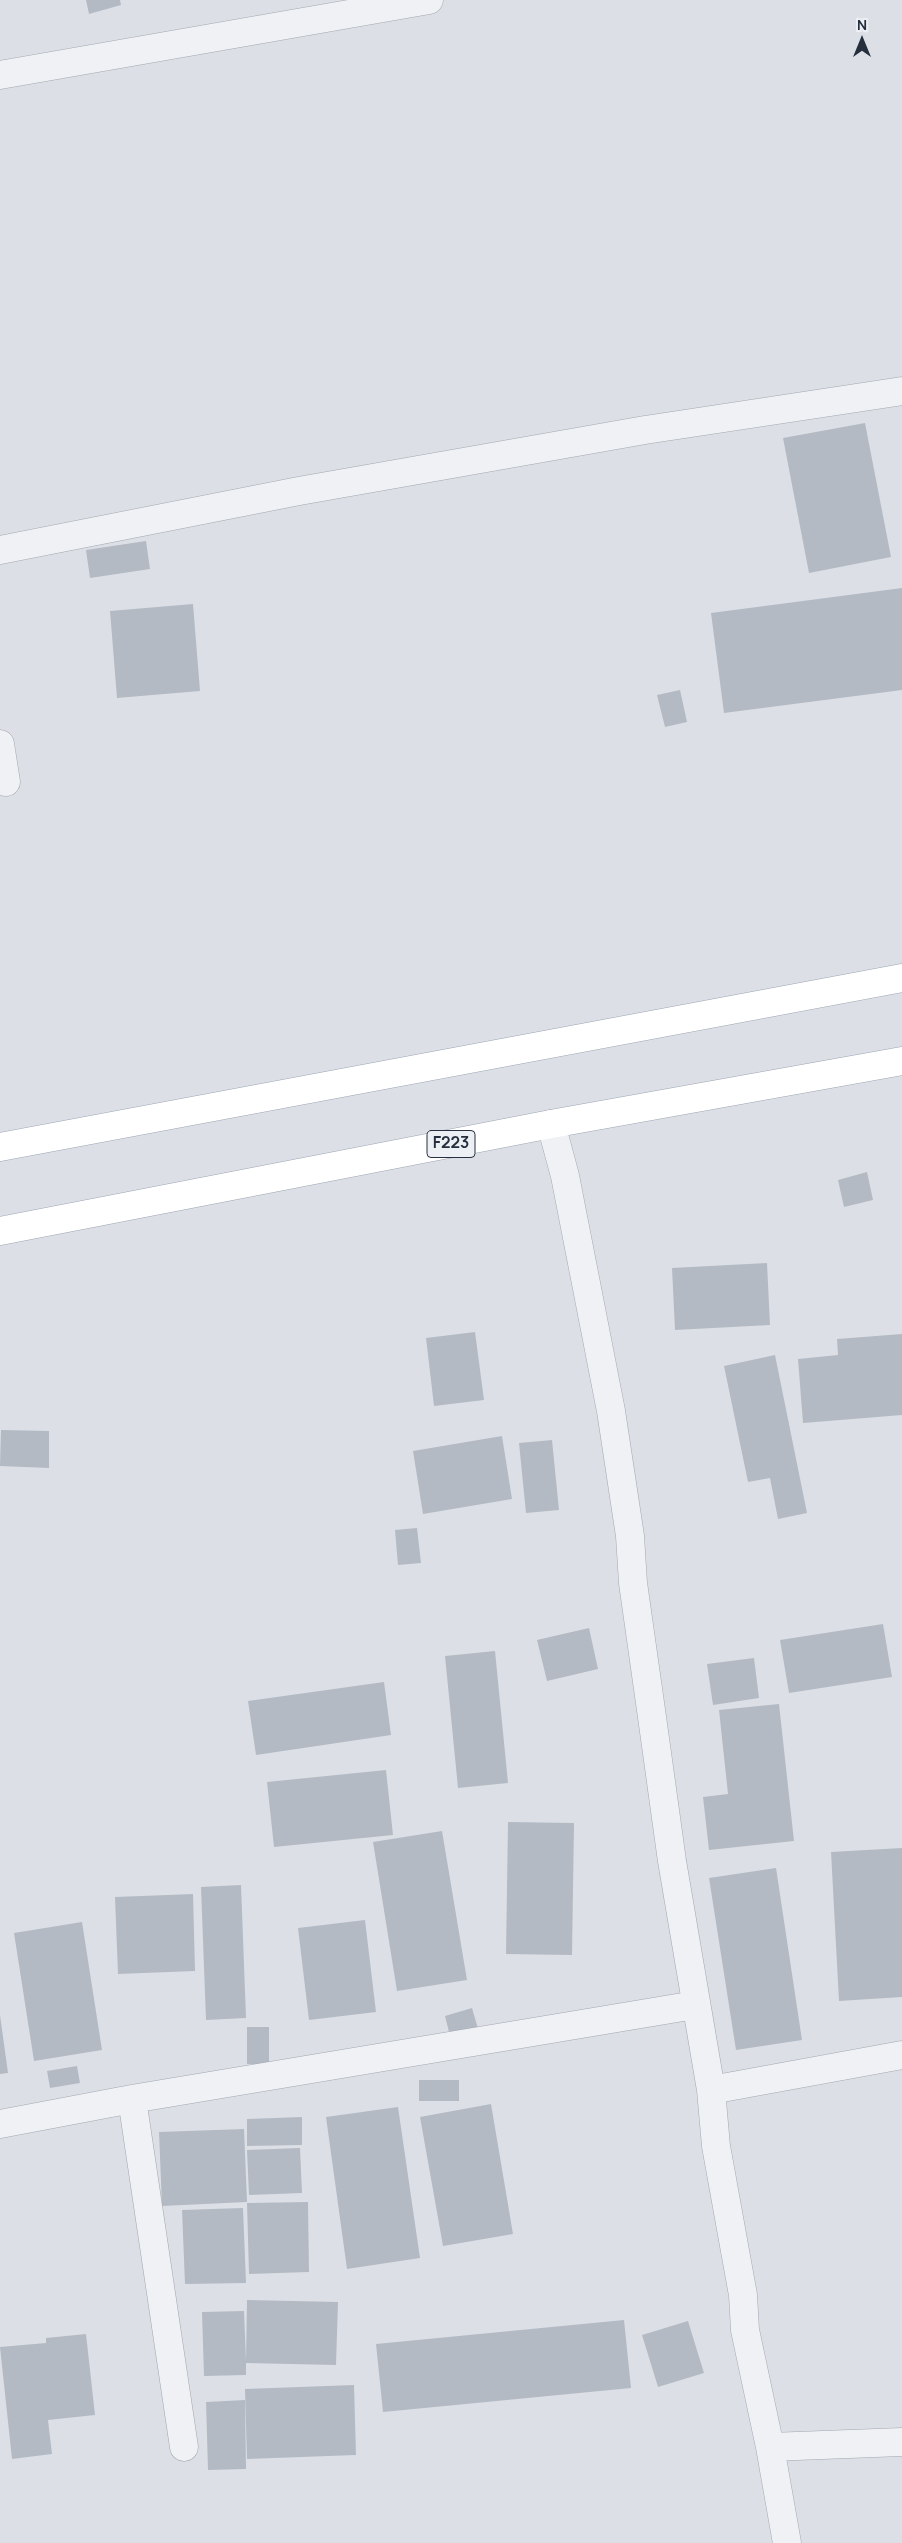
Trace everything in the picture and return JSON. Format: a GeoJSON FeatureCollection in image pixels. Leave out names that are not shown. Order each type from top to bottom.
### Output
{"type":"FeatureCollection","features":[{"type":"Feature","properties":{"kind":"main road"},"geometry":{"type":"LineString","coordinates":[[0,1147],[902,978]]}},
{"type":"Feature","properties":{"kind":"main road","name":"F223"},"geometry":{"type":"LineString","coordinates":[[0,1231],[551,1124],[902,1061]]}},
{"type":"Feature","properties":{"kind":"street"},"geometry":{"type":"LineString","coordinates":[[0,75],[429,0]]}},
{"type":"Feature","properties":{"kind":"street"},"geometry":{"type":"LineString","coordinates":[[0,550],[298,491],[635,431],[902,391]]}},
{"type":"Feature","properties":{"kind":"street"},"geometry":{"type":"LineString","coordinates":[[0,744],[6,782]]}},
{"type":"Feature","properties":{"kind":"street"},"geometry":{"type":"LineString","coordinates":[[551,1124],[567,1185],[614,1429],[630,1536],[634,1583],[652,1717],[695,2005],[711,2090],[716,2146],[742,2294],[745,2330],[770,2447],[787,2543]]}},
{"type":"Feature","properties":{"kind":"street"},"geometry":{"type":"LineString","coordinates":[[0,2124],[132,2099],[695,2005]]}},
{"type":"Feature","properties":{"kind":"street"},"geometry":{"type":"LineString","coordinates":[[711,2090],[902,2055]]}},
{"type":"Feature","properties":{"kind":"street"},"geometry":{"type":"LineString","coordinates":[[132,2099],[184,2447]]}},
{"type":"Feature","properties":{"kind":"street"},"geometry":{"type":"LineString","coordinates":[[770,2447],[902,2442]]}},
{"type":"Feature","properties":{"kind":"building"},"geometry":{"type":"Polygon","coordinates":[[[86,0],[120,0],[121,5],[89,14],[86,0]]]}},
{"type":"Feature","properties":{"kind":"building"},"geometry":{"type":"Polygon","coordinates":[[[865,423],[891,557],[809,573],[783,438],[865,423]]]}},
{"type":"Feature","properties":{"kind":"building"},"geometry":{"type":"Polygon","coordinates":[[[146,541],[150,569],[90,578],[86,550],[146,541]]]}},
{"type":"Feature","properties":{"kind":"building"},"geometry":{"type":"Polygon","coordinates":[[[902,588],[902,690],[724,713],[711,613],[902,588]]]}},
{"type":"Feature","properties":{"kind":"building"},"geometry":{"type":"Polygon","coordinates":[[[193,604],[200,691],[117,698],[110,611],[193,604]]]}},
{"type":"Feature","properties":{"kind":"building"},"geometry":{"type":"Polygon","coordinates":[[[680,690],[687,722],[665,727],[657,695],[680,690]]]}},
{"type":"Feature","properties":{"kind":"building"},"geometry":{"type":"Polygon","coordinates":[[[867,1172],[873,1200],[844,1207],[838,1180],[867,1172]]]}},
{"type":"Feature","properties":{"kind":"building"},"geometry":{"type":"Polygon","coordinates":[[[767,1263],[770,1325],[675,1330],[672,1268],[767,1263]]]}},
{"type":"Feature","properties":{"kind":"building"},"geometry":{"type":"Polygon","coordinates":[[[475,1332],[484,1400],[434,1406],[426,1338],[475,1332]]]}},
{"type":"Feature","properties":{"kind":"building"},"geometry":{"type":"Polygon","coordinates":[[[902,1334],[902,1415],[803,1423],[798,1359],[838,1355],[837,1339],[902,1334]]]}},
{"type":"Feature","properties":{"kind":"building"},"geometry":{"type":"Polygon","coordinates":[[[775,1355],[807,1513],[778,1519],[770,1478],[748,1482],[724,1366],[775,1355]]]}},
{"type":"Feature","properties":{"kind":"building"},"geometry":{"type":"Polygon","coordinates":[[[1,1430],[49,1431],[49,1468],[0,1466],[1,1430]]]}},
{"type":"Feature","properties":{"kind":"building"},"geometry":{"type":"Polygon","coordinates":[[[502,1436],[512,1499],[423,1514],[413,1451],[502,1436]]]}},
{"type":"Feature","properties":{"kind":"building"},"geometry":{"type":"Polygon","coordinates":[[[552,1440],[559,1510],[526,1513],[519,1443],[552,1440]]]}},
{"type":"Feature","properties":{"kind":"building"},"geometry":{"type":"Polygon","coordinates":[[[417,1528],[421,1563],[398,1565],[395,1530],[417,1528]]]}},
{"type":"Feature","properties":{"kind":"building"},"geometry":{"type":"Polygon","coordinates":[[[883,1624],[892,1677],[789,1693],[780,1640],[883,1624]]]}},
{"type":"Feature","properties":{"kind":"building"},"geometry":{"type":"Polygon","coordinates":[[[589,1628],[598,1669],[547,1681],[537,1640],[589,1628]]]}},
{"type":"Feature","properties":{"kind":"building"},"geometry":{"type":"Polygon","coordinates":[[[495,1651],[508,1783],[458,1788],[445,1656],[495,1651]]]}},
{"type":"Feature","properties":{"kind":"building"},"geometry":{"type":"Polygon","coordinates":[[[754,1658],[759,1698],[713,1705],[707,1664],[754,1658]]]}},
{"type":"Feature","properties":{"kind":"building"},"geometry":{"type":"Polygon","coordinates":[[[384,1682],[391,1735],[256,1755],[248,1701],[384,1682]]]}},
{"type":"Feature","properties":{"kind":"building"},"geometry":{"type":"Polygon","coordinates":[[[779,1704],[794,1841],[709,1850],[703,1797],[728,1794],[719,1710],[779,1704]]]}},
{"type":"Feature","properties":{"kind":"building"},"geometry":{"type":"Polygon","coordinates":[[[386,1770],[393,1835],[274,1847],[267,1782],[386,1770]]]}},
{"type":"Feature","properties":{"kind":"building"},"geometry":{"type":"Polygon","coordinates":[[[508,1822],[574,1823],[572,1955],[506,1954],[508,1822]]]}},
{"type":"Feature","properties":{"kind":"building"},"geometry":{"type":"Polygon","coordinates":[[[442,1831],[467,1980],[397,1991],[373,1842],[442,1831]]]}},
{"type":"Feature","properties":{"kind":"building"},"geometry":{"type":"Polygon","coordinates":[[[902,1848],[902,1997],[839,2001],[831,1852],[902,1848]]]}},
{"type":"Feature","properties":{"kind":"building"},"geometry":{"type":"Polygon","coordinates":[[[776,1868],[802,2040],[736,2050],[709,1878],[776,1868]]]}},
{"type":"Feature","properties":{"kind":"building"},"geometry":{"type":"Polygon","coordinates":[[[241,1885],[246,2018],[206,2020],[201,1887],[241,1885]]]}},
{"type":"Feature","properties":{"kind":"building"},"geometry":{"type":"Polygon","coordinates":[[[193,1894],[195,1971],[118,1974],[115,1897],[193,1894]]]}},
{"type":"Feature","properties":{"kind":"building"},"geometry":{"type":"Polygon","coordinates":[[[365,1920],[376,2012],[309,2020],[298,1928],[365,1920]]]}},
{"type":"Feature","properties":{"kind":"building"},"geometry":{"type":"Polygon","coordinates":[[[82,1922],[102,2050],[34,2061],[14,1933],[82,1922]]]}},
{"type":"Feature","properties":{"kind":"building"},"geometry":{"type":"Polygon","coordinates":[[[472,2008],[479,2032],[451,2040],[445,2016],[472,2008]]]}},
{"type":"Feature","properties":{"kind":"building"},"geometry":{"type":"Polygon","coordinates":[[[0,2015],[8,2073],[0,2074],[0,2015]]]}},
{"type":"Feature","properties":{"kind":"building"},"geometry":{"type":"Polygon","coordinates":[[[247,2027],[269,2027],[269,2064],[247,2064],[247,2027]]]}},
{"type":"Feature","properties":{"kind":"building"},"geometry":{"type":"Polygon","coordinates":[[[77,2066],[80,2083],[50,2088],[47,2071],[77,2066]]]}},
{"type":"Feature","properties":{"kind":"building"},"geometry":{"type":"Polygon","coordinates":[[[419,2080],[459,2080],[459,2101],[419,2101],[419,2080]]]}},
{"type":"Feature","properties":{"kind":"building"},"geometry":{"type":"Polygon","coordinates":[[[491,2104],[513,2234],[443,2246],[420,2117],[491,2104]]]}},
{"type":"Feature","properties":{"kind":"building"},"geometry":{"type":"Polygon","coordinates":[[[398,2107],[420,2258],[347,2269],[326,2117],[398,2107]]]}},
{"type":"Feature","properties":{"kind":"building"},"geometry":{"type":"Polygon","coordinates":[[[302,2117],[302,2145],[247,2146],[247,2119],[302,2117]]]}},
{"type":"Feature","properties":{"kind":"building"},"geometry":{"type":"Polygon","coordinates":[[[244,2129],[247,2202],[162,2206],[159,2132],[244,2129]]]}},
{"type":"Feature","properties":{"kind":"building"},"geometry":{"type":"Polygon","coordinates":[[[300,2148],[302,2193],[249,2195],[247,2150],[300,2148]]]}},
{"type":"Feature","properties":{"kind":"building"},"geometry":{"type":"Polygon","coordinates":[[[308,2202],[309,2272],[249,2274],[247,2203],[308,2202]]]}},
{"type":"Feature","properties":{"kind":"building"},"geometry":{"type":"Polygon","coordinates":[[[243,2208],[246,2283],[185,2284],[182,2210],[243,2208]]]}},
{"type":"Feature","properties":{"kind":"building"},"geometry":{"type":"Polygon","coordinates":[[[247,2300],[338,2302],[336,2365],[246,2363],[246,2375],[204,2376],[202,2312],[244,2311],[246,2361],[247,2300]]]}},
{"type":"Feature","properties":{"kind":"building"},"geometry":{"type":"Polygon","coordinates":[[[624,2320],[631,2388],[383,2412],[376,2344],[624,2320]]]}},
{"type":"Feature","properties":{"kind":"building"},"geometry":{"type":"Polygon","coordinates":[[[688,2321],[704,2373],[658,2387],[642,2335],[688,2321]]]}},
{"type":"Feature","properties":{"kind":"building"},"geometry":{"type":"Polygon","coordinates":[[[86,2334],[95,2415],[48,2420],[52,2454],[12,2459],[0,2347],[46,2343],[46,2338],[86,2334]]]}},
{"type":"Feature","properties":{"kind":"building"},"geometry":{"type":"Polygon","coordinates":[[[354,2385],[356,2455],[247,2459],[245,2389],[354,2385]]]}},
{"type":"Feature","properties":{"kind":"building"},"geometry":{"type":"Polygon","coordinates":[[[245,2400],[246,2469],[208,2470],[206,2402],[245,2400]]]}}]}
